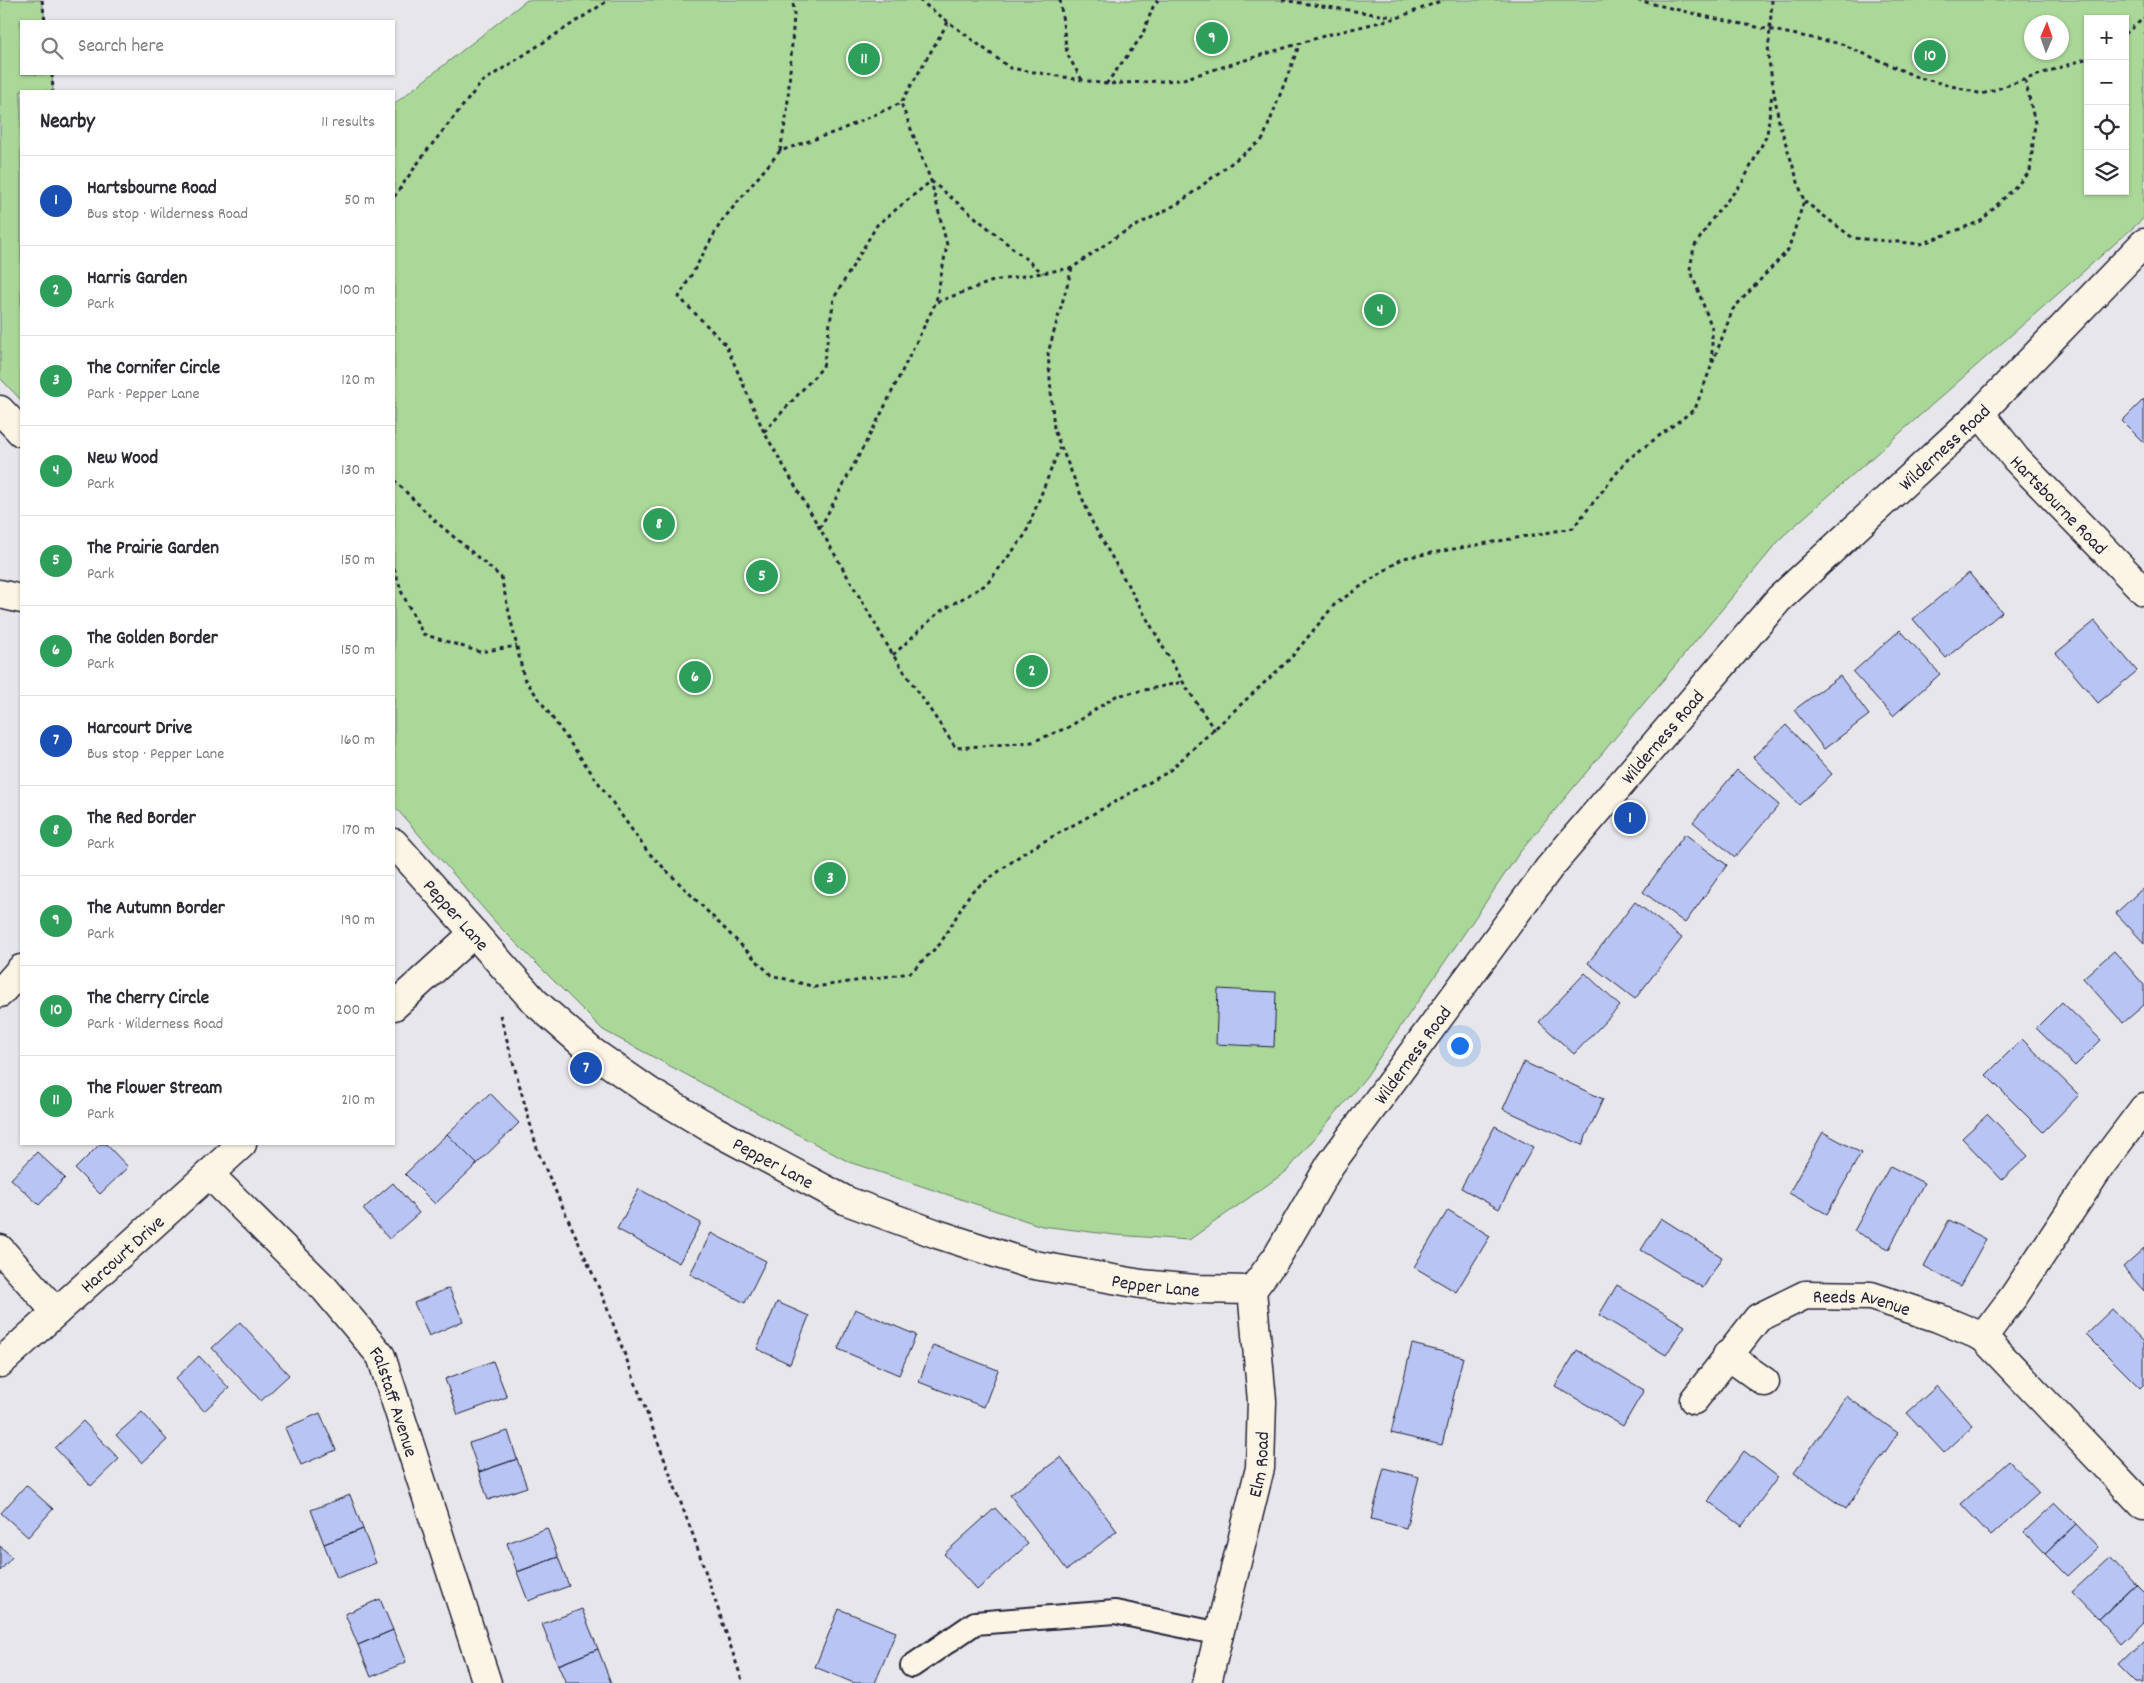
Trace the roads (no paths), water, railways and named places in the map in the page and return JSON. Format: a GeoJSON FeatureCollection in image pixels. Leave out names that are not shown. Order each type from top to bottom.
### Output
{"type":"FeatureCollection","features":[{"type":"Feature","properties":{"kind":"street","name":"Wilderness Road"},"geometry":{"type":"LineString","coordinates":[[1252,1290],[1277,1257],[1330,1164],[1549,868],[1779,599],[1980,412],[2144,243]]}},
{"type":"Feature","properties":{"kind":"street"},"geometry":{"type":"LineString","coordinates":[[0,410],[20,431]]}},
{"type":"Feature","properties":{"kind":"street","name":"Hartsbourne Road"},"geometry":{"type":"LineString","coordinates":[[1980,412],[2016,459],[2144,591]]}},
{"type":"Feature","properties":{"kind":"street"},"geometry":{"type":"LineString","coordinates":[[0,594],[20,599]]}},
{"type":"Feature","properties":{"kind":"street","name":"Pepper Lane"},"geometry":{"type":"LineString","coordinates":[[395,844],[535,1002],[591,1051],[650,1092],[712,1129],[847,1201],[937,1234],[1029,1264],[1141,1284],[1195,1289],[1252,1290]]}},
{"type":"Feature","properties":{"kind":"street"},"geometry":{"type":"LineString","coordinates":[[395,1005],[474,933]]}},
{"type":"Feature","properties":{"kind":"street"},"geometry":{"type":"LineString","coordinates":[[0,993],[20,970]]}},
{"type":"Feature","properties":{"kind":"street"},"geometry":{"type":"LineString","coordinates":[[1983,1337],[2014,1296],[2101,1165],[2144,1108]]}},
{"type":"Feature","properties":{"kind":"street","name":"Harcourt Drive"},"geometry":{"type":"LineString","coordinates":[[0,1363],[241,1145]]}},
{"type":"Feature","properties":{"kind":"street","name":"Falstaff Avenue"},"geometry":{"type":"LineString","coordinates":[[209,1174],[325,1289],[381,1356],[487,1683]]}},
{"type":"Feature","properties":{"kind":"street"},"geometry":{"type":"LineString","coordinates":[[0,1249],[56,1312]]}},
{"type":"Feature","properties":{"kind":"street","name":"Elm Road"},"geometry":{"type":"LineString","coordinates":[[1207,1683],[1260,1468],[1262,1400],[1252,1290]]}},
{"type":"Feature","properties":{"kind":"street","name":"Reeds Avenue"},"geometry":{"type":"LineString","coordinates":[[1694,1400],[1727,1355],[1758,1318],[1805,1295],[1871,1296],[1938,1318],[1983,1337],[2144,1506]]}},
{"type":"Feature","properties":{"kind":"street"},"geometry":{"type":"LineString","coordinates":[[1727,1355],[1765,1382]]}},
{"type":"Feature","properties":{"kind":"lane"},"geometry":{"type":"LineString","coordinates":[[912,1666],[975,1623],[1115,1612],[1220,1634]]}},
{"type":"Feature","properties":{"kind":"place","name":"The Autumn Border"},"geometry":{"type":"Point","coordinates":[1212,38]}},
{"type":"Feature","properties":{"kind":"place","name":"The Cherry Circle"},"geometry":{"type":"Point","coordinates":[1930,56]}},
{"type":"Feature","properties":{"kind":"place","name":"The Flower Stream"},"geometry":{"type":"Point","coordinates":[864,59]}},
{"type":"Feature","properties":{"kind":"place","name":"New Wood"},"geometry":{"type":"Point","coordinates":[1380,310]}},
{"type":"Feature","properties":{"kind":"place","name":"The Red Border"},"geometry":{"type":"Point","coordinates":[659,524]}},
{"type":"Feature","properties":{"kind":"place","name":"The Prairie Garden"},"geometry":{"type":"Point","coordinates":[762,576]}},
{"type":"Feature","properties":{"kind":"place","name":"Harris Garden"},"geometry":{"type":"Point","coordinates":[1032,671]}},
{"type":"Feature","properties":{"kind":"place","name":"The Golden Border"},"geometry":{"type":"Point","coordinates":[695,677]}},
{"type":"Feature","properties":{"kind":"place","name":"Hartsbourne Road"},"geometry":{"type":"Point","coordinates":[1630,818]}},
{"type":"Feature","properties":{"kind":"place","name":"The Cornifer Circle"},"geometry":{"type":"Point","coordinates":[830,878]}},
{"type":"Feature","properties":{"kind":"place","name":"Harcourt Drive"},"geometry":{"type":"Point","coordinates":[586,1068]}}]}
